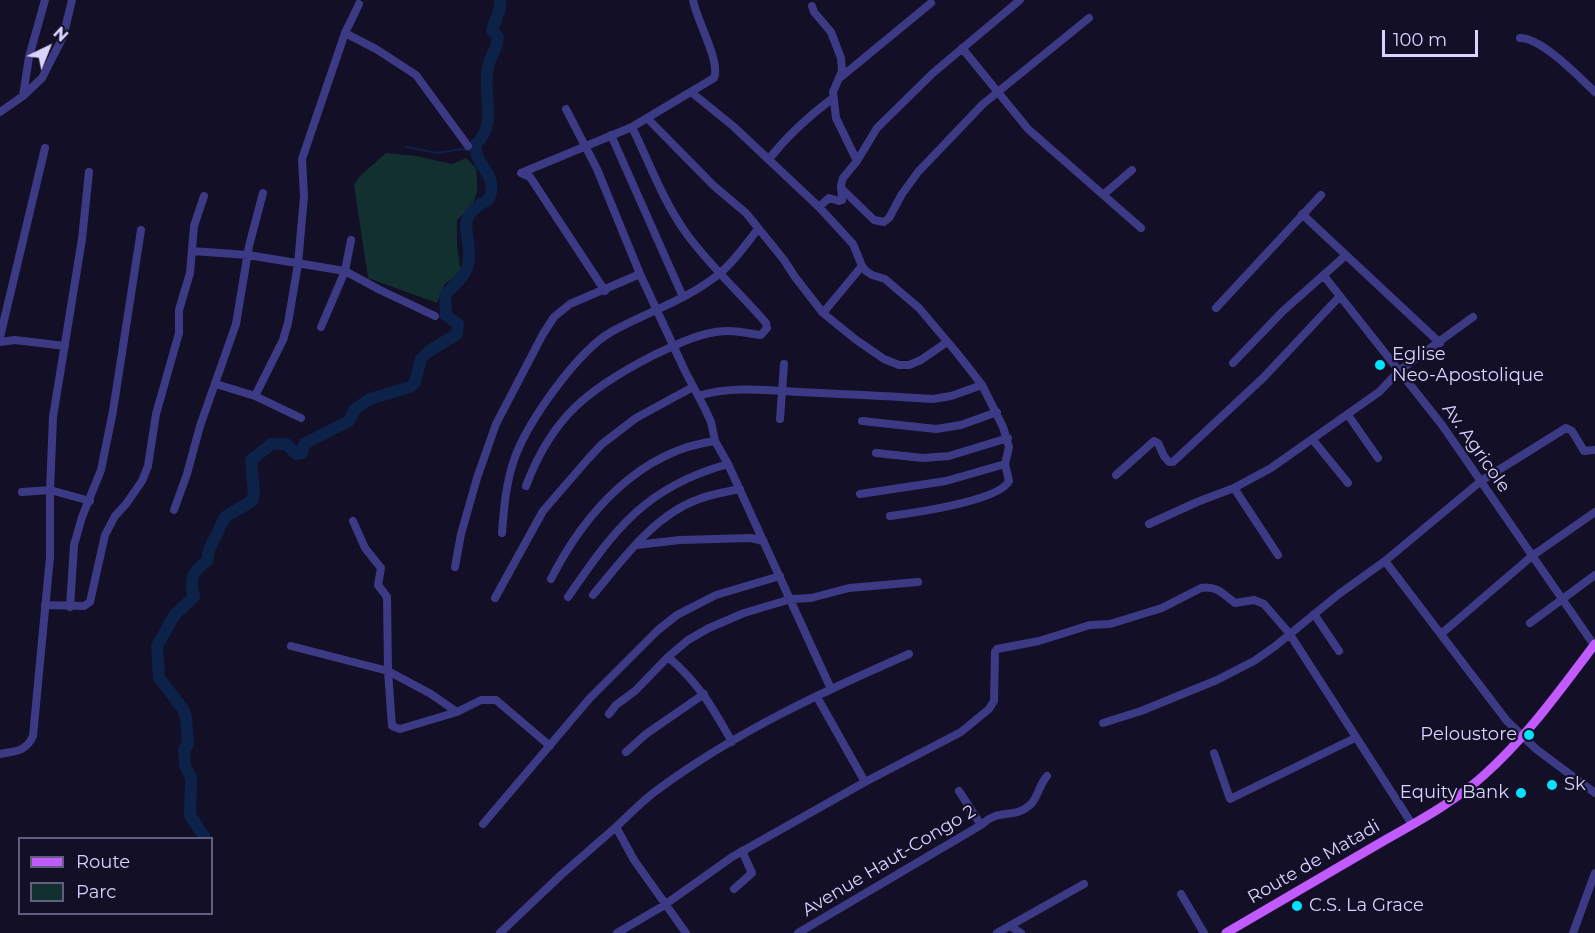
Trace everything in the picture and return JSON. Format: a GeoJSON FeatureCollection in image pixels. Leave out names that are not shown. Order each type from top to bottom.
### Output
{"type":"FeatureCollection","features":[{"type":"Feature","properties":{"kind":"main road","name":"Route de Matadi"},"geometry":{"type":"LineString","coordinates":[[1226,933],[1412,824],[1469,787],[1503,758],[1522,737],[1594,644]]}},
{"type":"Feature","properties":{"kind":"street"},"geometry":{"type":"LineString","coordinates":[[24,96],[29,57],[45,0]]}},
{"type":"Feature","properties":{"kind":"street"},"geometry":{"type":"LineString","coordinates":[[0,112],[24,96],[42,78],[60,46],[72,0]]}},
{"type":"Feature","properties":{"kind":"street"},"geometry":{"type":"LineString","coordinates":[[605,291],[530,177],[521,173],[632,126],[709,83],[716,76],[693,0]]}},
{"type":"Feature","properties":{"kind":"street"},"geometry":{"type":"LineString","coordinates":[[819,207],[829,198],[842,200],[843,178],[857,161],[877,128],[894,110],[962,48],[1020,0]]}},
{"type":"Feature","properties":{"kind":"street"},"geometry":{"type":"LineString","coordinates":[[840,78],[931,3]]}},
{"type":"Feature","properties":{"kind":"street"},"geometry":{"type":"LineString","coordinates":[[255,396],[283,340],[288,323],[298,264],[304,196],[302,159],[345,33],[359,4]]}},
{"type":"Feature","properties":{"kind":"street"},"geometry":{"type":"LineString","coordinates":[[812,6],[835,40],[841,58],[842,71],[833,92],[833,99],[838,123],[857,161]]}},
{"type":"Feature","properties":{"kind":"street"},"geometry":{"type":"LineString","coordinates":[[841,188],[874,220],[884,222],[889,218],[902,194],[918,172],[948,138],[996,92],[1089,18]]}},
{"type":"Feature","properties":{"kind":"street"},"geometry":{"type":"LineString","coordinates":[[345,33],[376,49],[416,75],[468,146]]}},
{"type":"Feature","properties":{"kind":"street"},"geometry":{"type":"LineString","coordinates":[[1520,38],[1533,40],[1570,68],[1595,92]]}},
{"type":"Feature","properties":{"kind":"street"},"geometry":{"type":"LineString","coordinates":[[962,48],[1028,129],[1141,228]]}},
{"type":"Feature","properties":{"kind":"street"},"geometry":{"type":"LineString","coordinates":[[691,92],[769,159],[819,207],[854,244],[862,266],[872,275],[885,279],[919,308],[982,385],[997,412],[1008,438],[1009,447],[1005,464],[1009,481],[1004,489],[961,503],[890,516]]}},
{"type":"Feature","properties":{"kind":"street"},"geometry":{"type":"LineString","coordinates":[[769,159],[783,141],[817,110],[833,99]]}},
{"type":"Feature","properties":{"kind":"street"},"geometry":{"type":"LineString","coordinates":[[566,109],[586,147],[640,274],[711,422],[715,441],[740,489],[831,689]]}},
{"type":"Feature","properties":{"kind":"street"},"geometry":{"type":"LineString","coordinates":[[648,118],[714,186],[746,213],[823,313],[865,346],[884,359],[899,365],[909,365],[921,360],[947,342]]}},
{"type":"Feature","properties":{"kind":"street"},"geometry":{"type":"LineString","coordinates":[[526,486],[545,442],[572,409],[612,377],[673,345],[713,332],[748,332],[761,335],[765,332],[766,323],[719,274],[686,233],[632,126]]}},
{"type":"Feature","properties":{"kind":"street"},"geometry":{"type":"LineString","coordinates":[[611,135],[683,297]]}},
{"type":"Feature","properties":{"kind":"street"},"geometry":{"type":"LineString","coordinates":[[45,148],[0,340],[65,346]]}},
{"type":"Feature","properties":{"kind":"street"},"geometry":{"type":"LineString","coordinates":[[1103,195],[1132,170]]}},
{"type":"Feature","properties":{"kind":"street"},"geometry":{"type":"LineString","coordinates":[[0,754],[23,750],[29,745],[33,736],[50,557],[53,417],[82,239],[90,172]]}},
{"type":"Feature","properties":{"kind":"street"},"geometry":{"type":"LineString","coordinates":[[174,510],[225,351],[236,324],[255,218],[263,193]]}},
{"type":"Feature","properties":{"kind":"street"},"geometry":{"type":"LineString","coordinates":[[1216,308],[1321,195]]}},
{"type":"Feature","properties":{"kind":"street"},"geometry":{"type":"LineString","coordinates":[[45,605],[70,607],[84,606],[90,602],[105,535],[115,516],[142,481],[148,466],[156,414],[179,333],[179,310],[190,273],[194,226],[204,196]]}},
{"type":"Feature","properties":{"kind":"street"},"geometry":{"type":"LineString","coordinates":[[1302,214],[1440,343]]}},
{"type":"Feature","properties":{"kind":"street"},"geometry":{"type":"LineString","coordinates":[[502,533],[504,500],[516,456],[570,368],[598,341],[611,332],[683,297],[719,274],[758,229]]}},
{"type":"Feature","properties":{"kind":"street"},"geometry":{"type":"LineString","coordinates":[[70,607],[74,545],[82,517],[101,470],[113,411],[141,230]]}},
{"type":"Feature","properties":{"kind":"street"},"geometry":{"type":"LineString","coordinates":[[321,327],[345,271],[351,240]]}},
{"type":"Feature","properties":{"kind":"street"},"geometry":{"type":"LineString","coordinates":[[192,251],[248,255],[345,271],[435,316]]}},
{"type":"Feature","properties":{"kind":"street"},"geometry":{"type":"LineString","coordinates":[[1233,363],[1283,311],[1345,256]]}},
{"type":"Feature","properties":{"kind":"street"},"geometry":{"type":"LineString","coordinates":[[823,313],[862,266]]}},
{"type":"Feature","properties":{"kind":"street"},"geometry":{"type":"LineString","coordinates":[[455,567],[461,534],[496,424],[532,351],[555,317],[570,304],[605,291],[640,274]]}},
{"type":"Feature","properties":{"kind":"street","name":"Av. Agricole"},"geometry":{"type":"LineString","coordinates":[[1324,276],[1400,370],[1481,481],[1560,599],[1594,644]]}},
{"type":"Feature","properties":{"kind":"street"},"geometry":{"type":"LineString","coordinates":[[1116,475],[1154,441],[1158,442],[1169,462],[1173,462],[1264,377],[1340,296]]}},
{"type":"Feature","properties":{"kind":"street"},"geometry":{"type":"LineString","coordinates":[[1149,524],[1234,488],[1271,468],[1348,415],[1378,392],[1400,370],[1440,343],[1473,316]]}},
{"type":"Feature","properties":{"kind":"street"},"geometry":{"type":"LineString","coordinates":[[780,419],[784,364]]}},
{"type":"Feature","properties":{"kind":"street"},"geometry":{"type":"LineString","coordinates":[[216,384],[255,396],[301,418]]}},
{"type":"Feature","properties":{"kind":"street"},"geometry":{"type":"LineString","coordinates":[[698,396],[727,390],[933,399],[951,396],[982,385]]}},
{"type":"Feature","properties":{"kind":"street"},"geometry":{"type":"LineString","coordinates":[[495,598],[543,511],[602,444],[636,418],[693,387]]}},
{"type":"Feature","properties":{"kind":"street"},"geometry":{"type":"LineString","coordinates":[[862,421],[936,429],[961,425],[997,412]]}},
{"type":"Feature","properties":{"kind":"street"},"geometry":{"type":"LineString","coordinates":[[1348,415],[1378,458]]}},
{"type":"Feature","properties":{"kind":"street"},"geometry":{"type":"LineString","coordinates":[[1103,723],[1140,711],[1217,680],[1254,661],[1385,561],[1481,481],[1563,429],[1569,428],[1584,451],[1595,450]]}},
{"type":"Feature","properties":{"kind":"street"},"geometry":{"type":"LineString","coordinates":[[876,453],[923,458],[950,456],[1008,438]]}},
{"type":"Feature","properties":{"kind":"street"},"geometry":{"type":"LineString","coordinates":[[1313,440],[1348,483]]}},
{"type":"Feature","properties":{"kind":"street"},"geometry":{"type":"LineString","coordinates":[[551,579],[566,550],[594,513],[630,478],[663,456],[697,443],[715,441]]}},
{"type":"Feature","properties":{"kind":"street"},"geometry":{"type":"LineString","coordinates":[[568,597],[601,548],[647,502],[671,486],[728,464]]}},
{"type":"Feature","properties":{"kind":"street"},"geometry":{"type":"LineString","coordinates":[[860,494],[946,481],[1005,464]]}},
{"type":"Feature","properties":{"kind":"street"},"geometry":{"type":"LineString","coordinates":[[1234,488],[1278,555]]}},
{"type":"Feature","properties":{"kind":"street"},"geometry":{"type":"LineString","coordinates":[[593,595],[635,546],[667,515],[700,498],[740,489]]}},
{"type":"Feature","properties":{"kind":"street"},"geometry":{"type":"LineString","coordinates":[[22,492],[50,490],[90,501]]}},
{"type":"Feature","properties":{"kind":"street"},"geometry":{"type":"LineString","coordinates":[[1441,634],[1532,556],[1595,512]]}},
{"type":"Feature","properties":{"kind":"street"},"geometry":{"type":"LineString","coordinates":[[353,521],[365,548],[381,568],[378,585],[387,597],[388,671],[394,728],[400,729],[457,712],[481,700],[496,700],[550,746]]}},
{"type":"Feature","properties":{"kind":"street"},"geometry":{"type":"LineString","coordinates":[[635,546],[680,540],[751,538],[763,541]]}},
{"type":"Feature","properties":{"kind":"street"},"geometry":{"type":"LineString","coordinates":[[1385,561],[1507,721],[1522,737],[1595,793]]}},
{"type":"Feature","properties":{"kind":"street"},"geometry":{"type":"LineString","coordinates":[[1530,623],[1595,575]]}},
{"type":"Feature","properties":{"kind":"street"},"geometry":{"type":"LineString","coordinates":[[483,825],[590,698],[658,630],[677,615],[716,595],[780,576]]}},
{"type":"Feature","properties":{"kind":"street"},"geometry":{"type":"LineString","coordinates":[[609,714],[688,640],[744,613],[790,599],[811,598],[849,588],[918,582]]}},
{"type":"Feature","properties":{"kind":"street"},"geometry":{"type":"LineString","coordinates":[[617,933],[742,851],[865,782],[961,732],[989,710],[995,695],[997,650],[1039,641],[1090,625],[1110,624],[1162,608],[1207,586],[1222,592],[1235,603],[1254,600],[1264,604],[1289,633],[1412,824]]}},
{"type":"Feature","properties":{"kind":"street"},"geometry":{"type":"LineString","coordinates":[[1314,614],[1339,651]]}},
{"type":"Feature","properties":{"kind":"street"},"geometry":{"type":"LineString","coordinates":[[291,646],[388,671],[431,694],[457,712]]}},
{"type":"Feature","properties":{"kind":"street"},"geometry":{"type":"LineString","coordinates":[[500,933],[659,788],[759,724],[909,654]]}},
{"type":"Feature","properties":{"kind":"street"},"geometry":{"type":"LineString","coordinates":[[668,657],[687,673],[704,694],[732,742]]}},
{"type":"Feature","properties":{"kind":"street"},"geometry":{"type":"LineString","coordinates":[[626,752],[646,734],[704,694]]}},
{"type":"Feature","properties":{"kind":"street"},"geometry":{"type":"LineString","coordinates":[[817,697],[865,782]]}},
{"type":"Feature","properties":{"kind":"street"},"geometry":{"type":"LineString","coordinates":[[1214,753],[1230,799],[1355,738]]}},
{"type":"Feature","properties":{"kind":"street","name":"Avenue Haut-Congo 2"},"geometry":{"type":"LineString","coordinates":[[798,933],[1000,813],[1009,814],[1029,806],[1047,776]]}},
{"type":"Feature","properties":{"kind":"street"},"geometry":{"type":"LineString","coordinates":[[959,791],[981,825]]}},
{"type":"Feature","properties":{"kind":"street"},"geometry":{"type":"LineString","coordinates":[[616,828],[634,860],[686,933]]}},
{"type":"Feature","properties":{"kind":"street"},"geometry":{"type":"LineString","coordinates":[[734,889],[752,873],[742,851]]}},
{"type":"Feature","properties":{"kind":"street"},"geometry":{"type":"LineString","coordinates":[[1573,933],[1595,873]]}},
{"type":"Feature","properties":{"kind":"street"},"geometry":{"type":"LineString","coordinates":[[998,933],[1084,884]]}},
{"type":"Feature","properties":{"kind":"street"},"geometry":{"type":"LineString","coordinates":[[1180,894],[1204,933]]}},
{"type":"Feature","properties":{"kind":"street"},"geometry":{"type":"LineString","coordinates":[[1010,926],[1021,933]]}},
{"type":"Feature","properties":{"kind":"green space"},"geometry":{"type":"Polygon","coordinates":[[[386,153],[416,156],[452,164],[466,158],[476,168],[477,192],[473,202],[457,220],[457,247],[461,272],[445,284],[437,303],[368,278],[354,185],[360,176],[386,153]]]}},
{"type":"Feature","properties":{"kind":"waterway"},"geometry":{"type":"LineString","coordinates":[[204,837],[190,815],[191,778],[185,765],[184,749],[188,744],[186,718],[183,709],[159,678],[157,646],[175,614],[194,597],[193,577],[207,561],[209,550],[225,517],[252,501],[254,493],[251,460],[272,444],[286,444],[296,454],[302,453],[304,444],[349,421],[355,409],[370,399],[410,387],[415,382],[421,359],[429,351],[457,334],[458,324],[446,315],[445,295],[462,277],[468,265],[469,245],[466,228],[470,214],[489,199],[491,190],[489,176],[478,159],[476,144],[487,126],[487,74],[498,37],[492,30],[500,9],[500,0]]}},
{"type":"Feature","properties":{"kind":"waterway"},"geometry":{"type":"LineString","coordinates":[[406,147],[437,153],[461,149],[475,151]]}},
{"type":"Feature","properties":{"kind":"place","name":"Eglise Neo-Apostolique"},"geometry":{"type":"Point","coordinates":[1380,365]}},
{"type":"Feature","properties":{"kind":"place","name":"Peloustore"},"geometry":{"type":"Point","coordinates":[1529,735]}},
{"type":"Feature","properties":{"kind":"place","name":"Sk"},"geometry":{"type":"Point","coordinates":[1552,785]}},
{"type":"Feature","properties":{"kind":"place","name":"Equity Bank"},"geometry":{"type":"Point","coordinates":[1521,793]}},
{"type":"Feature","properties":{"kind":"place","name":"C.S. La Grace"},"geometry":{"type":"Point","coordinates":[1297,906]}}]}
